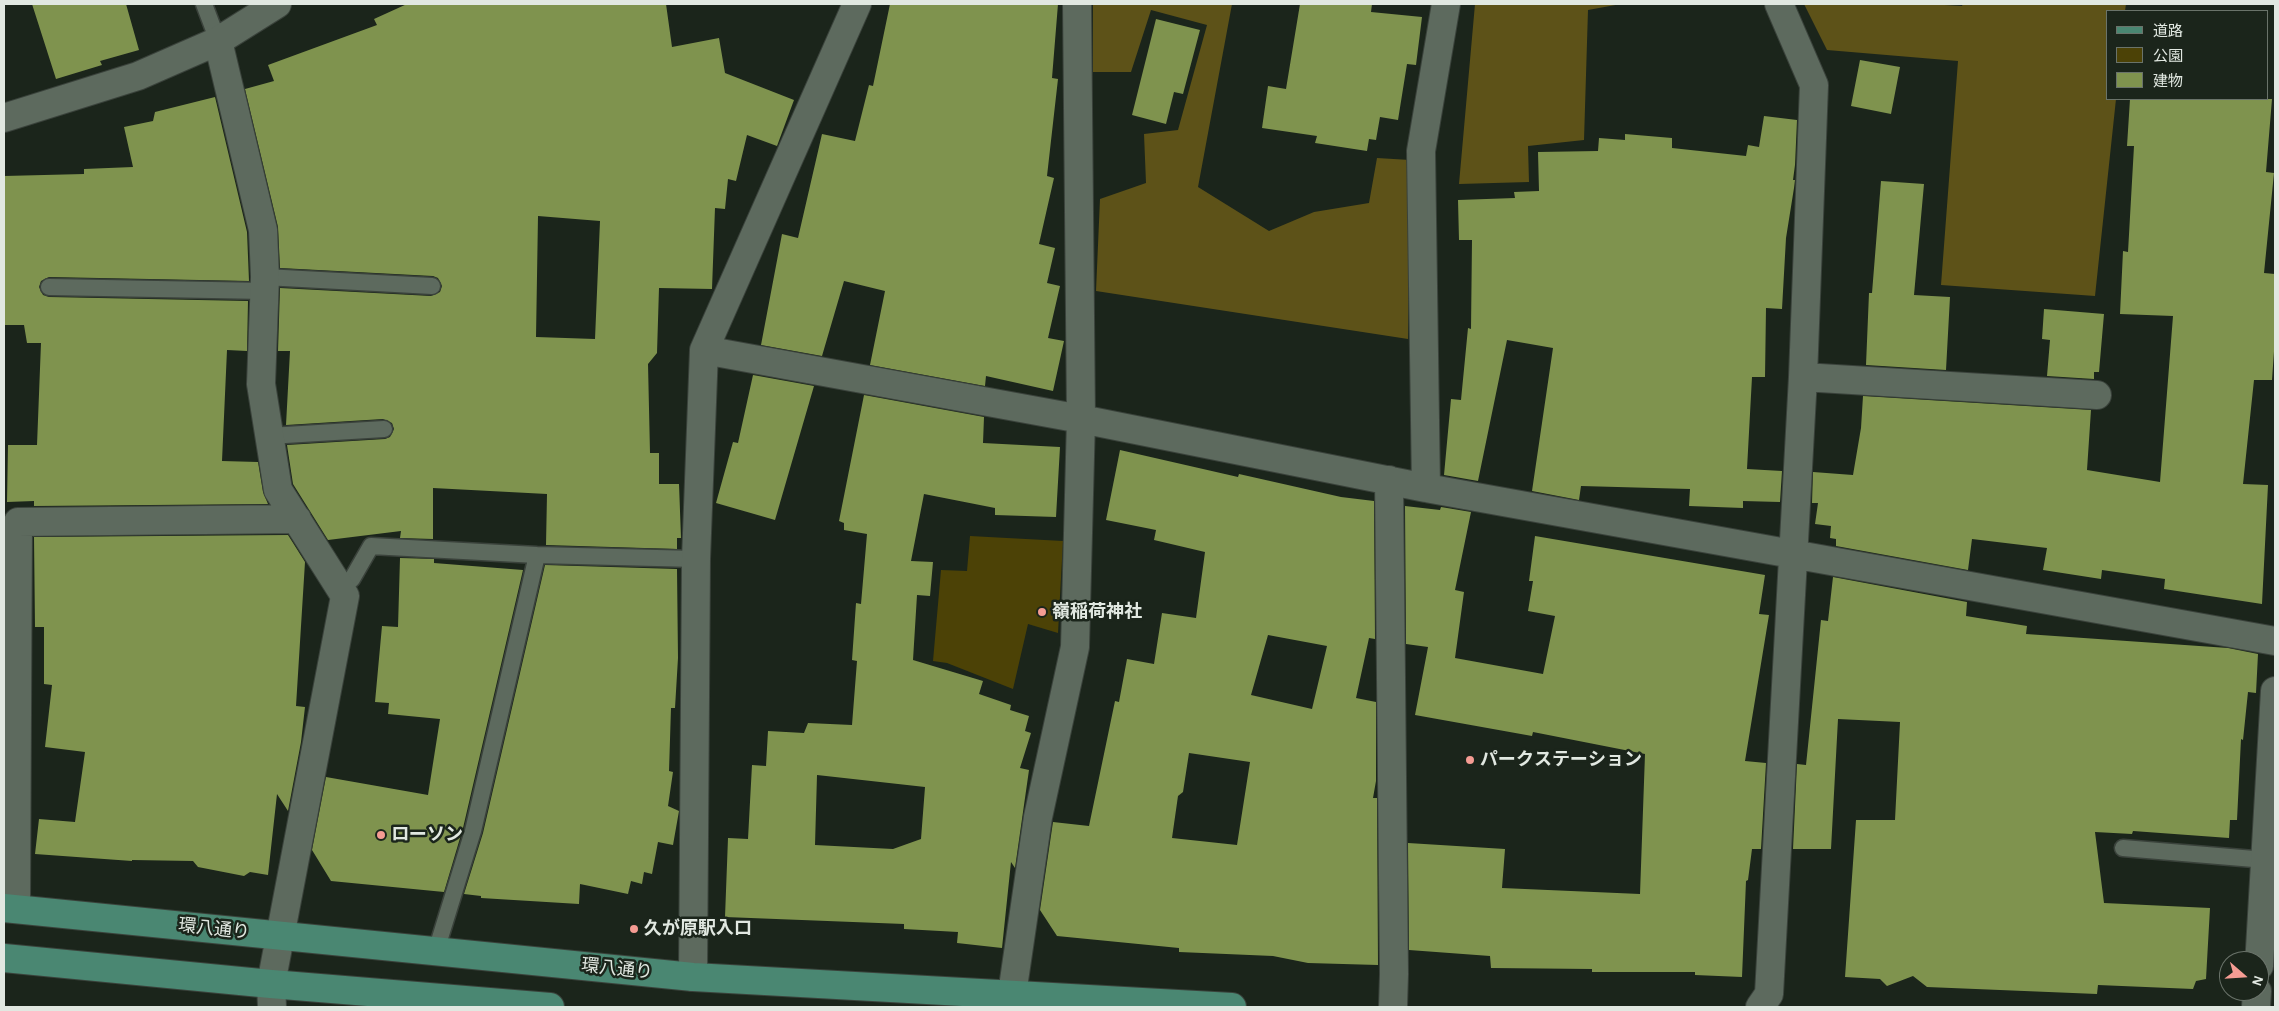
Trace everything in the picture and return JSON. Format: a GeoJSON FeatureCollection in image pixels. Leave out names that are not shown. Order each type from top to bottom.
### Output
{"type":"FeatureCollection","features":[{"type":"Feature","properties":{"kind":"main road","name":"環八通り"},"geometry":{"type":"LineString","coordinates":[[10,909],[693,977],[1232,1007]]}},
{"type":"Feature","properties":{"kind":"main road"},"geometry":{"type":"LineString","coordinates":[[4,958],[271,996],[550,1007]]}},
{"type":"Feature","properties":{"kind":"street"},"geometry":{"type":"LineString","coordinates":[[4,116],[138,76],[218,41],[277,4]]}},
{"type":"Feature","properties":{"kind":"street"},"geometry":{"type":"LineString","coordinates":[[693,977],[696,559],[704,350],[857,4]]}},
{"type":"Feature","properties":{"kind":"street"},"geometry":{"type":"LineString","coordinates":[[1012,994],[1038,817],[1074,647],[1080,419],[1077,4]]}},
{"type":"Feature","properties":{"kind":"street"},"geometry":{"type":"LineString","coordinates":[[1426,488],[1421,151],[1446,4]]}},
{"type":"Feature","properties":{"kind":"street"},"geometry":{"type":"LineString","coordinates":[[1760,1007],[1769,994],[1803,377],[1814,85],[1779,4]]}},
{"type":"Feature","properties":{"kind":"street"},"geometry":{"type":"LineString","coordinates":[[218,41],[263,230],[265,284],[261,384],[278,490],[345,596],[271,996]]}},
{"type":"Feature","properties":{"kind":"street"},"geometry":{"type":"LineString","coordinates":[[704,350],[1080,419],[1426,488],[2275,641]]}},
{"type":"Feature","properties":{"kind":"street"},"geometry":{"type":"LineString","coordinates":[[1803,377],[2097,394]]}},
{"type":"Feature","properties":{"kind":"street"},"geometry":{"type":"LineString","coordinates":[[1389,480],[1393,1007]]}},
{"type":"Feature","properties":{"kind":"street"},"geometry":{"type":"LineString","coordinates":[[10,909],[18,522],[297,520]]}},
{"type":"Feature","properties":{"kind":"street"},"geometry":{"type":"LineString","coordinates":[[2260,951],[2275,691]]}},
{"type":"Feature","properties":{"kind":"lane"},"geometry":{"type":"LineString","coordinates":[[204,4],[218,41]]}},
{"type":"Feature","properties":{"kind":"lane"},"geometry":{"type":"LineString","coordinates":[[49,287],[265,284],[432,286]]}},
{"type":"Feature","properties":{"kind":"lane"},"geometry":{"type":"LineString","coordinates":[[269,436],[384,429]]}},
{"type":"Feature","properties":{"kind":"lane"},"geometry":{"type":"LineString","coordinates":[[340,588],[352,579],[371,546],[537,555],[696,559]]}},
{"type":"Feature","properties":{"kind":"lane"},"geometry":{"type":"LineString","coordinates":[[436,951],[473,831],[537,555]]}},
{"type":"Feature","properties":{"kind":"lane"},"geometry":{"type":"LineString","coordinates":[[2123,848],[2266,860]]}},
{"type":"Feature","properties":{"kind":"green space"},"geometry":{"type":"Polygon","coordinates":[[[970,536],[1063,541],[1058,633],[1028,624],[1013,689],[947,663],[933,661],[941,570],[967,571],[970,536]]]}},
{"type":"Feature","properties":{"kind":"shaded area"},"geometry":{"type":"Polygon","coordinates":[[[1093,4],[1232,4],[1198,187],[1269,231],[1314,212],[1369,203],[1377,158],[1410,160],[1408,339],[1096,291],[1100,199],[1146,183],[1144,134],[1178,130],[1207,25],[1151,10],[1131,72],[1093,72],[1093,4]]]}},
{"type":"Feature","properties":{"kind":"shaded area"},"geometry":{"type":"Polygon","coordinates":[[[1475,4],[1621,4],[1588,10],[1584,140],[1528,146],[1529,182],[1459,184],[1475,4]]]}},
{"type":"Feature","properties":{"kind":"shaded area"},"geometry":{"type":"Polygon","coordinates":[[[1804,4],[1927,4],[1962,6],[1963,4],[2126,4],[2125,10],[2106,10],[2106,100],[2116,100],[2095,296],[1941,285],[1958,61],[1827,50],[1804,4]]]}},
{"type":"Feature","properties":{"kind":"building"},"geometry":{"type":"Polygon","coordinates":[[[32,4],[126,4],[139,50],[100,61],[102,65],[56,79],[32,4]]]}},
{"type":"Feature","properties":{"kind":"building"},"geometry":{"type":"Polygon","coordinates":[[[407,4],[666,4],[672,47],[719,38],[725,73],[794,100],[777,146],[747,135],[736,181],[728,179],[725,209],[715,208],[712,289],[659,288],[657,353],[648,364],[650,453],[659,453],[659,484],[679,484],[681,538],[677,538],[677,549],[546,545],[547,494],[433,488],[433,539],[400,538],[401,531],[328,540],[293,484],[287,445],[385,439],[390,437],[394,429],[392,423],[383,419],[286,425],[290,351],[278,351],[280,288],[431,296],[440,292],[442,286],[438,278],[433,276],[280,268],[278,227],[245,89],[274,81],[268,65],[377,25],[374,19],[407,4]],[[538,216],[536,337],[595,339],[600,221],[538,216]]]}},
{"type":"Feature","properties":{"kind":"building"},"geometry":{"type":"Polygon","coordinates":[[[890,4],[1058,4],[1052,78],[1058,79],[1047,176],[1054,178],[1039,244],[1055,248],[1047,283],[1060,286],[1048,338],[1064,341],[1053,391],[986,376],[985,386],[870,365],[885,291],[844,281],[822,356],[761,345],[782,234],[798,238],[822,134],[855,141],[869,85],[873,86],[890,4]]]}},
{"type":"Feature","properties":{"kind":"building"},"geometry":{"type":"Polygon","coordinates":[[[1300,4],[1372,4],[1371,12],[1422,17],[1416,65],[1407,64],[1398,120],[1380,117],[1376,140],[1369,139],[1367,151],[1315,143],[1317,136],[1262,128],[1268,86],[1286,89],[1300,4]]]}},
{"type":"Feature","properties":{"kind":"building"},"geometry":{"type":"Polygon","coordinates":[[[1156,19],[1200,30],[1183,94],[1174,92],[1166,124],[1132,115],[1156,19]]]}},
{"type":"Feature","properties":{"kind":"building"},"geometry":{"type":"Polygon","coordinates":[[[1860,60],[1900,67],[1891,114],[1851,106],[1860,60]]]}},
{"type":"Feature","properties":{"kind":"building"},"geometry":{"type":"Polygon","coordinates":[[[215,97],[247,232],[249,281],[49,277],[41,281],[39,287],[43,295],[49,297],[248,301],[247,351],[227,350],[222,461],[258,462],[263,492],[268,504],[34,506],[34,501],[7,502],[8,445],[37,445],[41,343],[27,343],[24,325],[4,325],[4,176],[84,174],[84,169],[133,167],[124,127],[153,121],[155,112],[215,97]]]}},
{"type":"Feature","properties":{"kind":"building"},"geometry":{"type":"Polygon","coordinates":[[[2272,99],[2266,172],[2274,173],[2264,273],[2275,274],[2275,337],[2272,380],[2254,380],[2243,484],[2268,485],[2262,604],[2164,589],[2165,579],[2102,570],[2101,579],[2043,570],[2047,548],[1972,539],[1968,570],[1836,546],[1836,539],[1830,538],[1831,526],[1815,524],[1818,503],[1812,503],[1813,472],[1853,475],[1861,428],[1863,396],[2091,410],[2087,470],[2160,482],[2173,316],[2120,314],[2123,251],[2128,252],[2134,146],[2127,146],[2130,100],[2272,99]]]}},
{"type":"Feature","properties":{"kind":"building"},"geometry":{"type":"Polygon","coordinates":[[[1764,116],[1797,120],[1793,180],[1795,180],[1786,238],[1782,309],[1766,308],[1765,377],[1752,377],[1747,469],[1782,471],[1780,502],[1743,501],[1743,508],[1689,506],[1690,489],[1581,486],[1579,500],[1532,491],[1553,348],[1507,340],[1478,481],[1444,475],[1451,399],[1461,400],[1468,328],[1471,329],[1472,240],[1459,240],[1458,200],[1515,198],[1514,192],[1539,191],[1538,152],[1598,151],[1599,138],[1625,140],[1625,134],[1672,138],[1672,148],[1746,156],[1748,145],[1759,147],[1764,116]]]}},
{"type":"Feature","properties":{"kind":"building"},"geometry":{"type":"Polygon","coordinates":[[[1881,181],[1924,184],[1914,295],[1950,297],[1946,370],[1866,365],[1869,293],[1872,293],[1881,181]]]}},
{"type":"Feature","properties":{"kind":"building"},"geometry":{"type":"Polygon","coordinates":[[[2044,309],[2104,314],[2099,372],[2094,372],[2094,379],[2047,376],[2050,340],[2042,339],[2044,309]]]}},
{"type":"Feature","properties":{"kind":"building"},"geometry":{"type":"Polygon","coordinates":[[[753,375],[814,386],[775,520],[716,503],[733,442],[738,443],[753,375]]]}},
{"type":"Feature","properties":{"kind":"building"},"geometry":{"type":"Polygon","coordinates":[[[864,395],[984,417],[983,443],[1060,447],[1056,517],[995,515],[995,508],[924,494],[911,561],[933,562],[930,596],[917,595],[913,660],[983,681],[979,694],[1011,705],[1010,710],[1029,716],[1025,731],[1031,733],[1020,768],[1029,770],[1015,868],[1011,862],[1002,948],[957,943],[958,932],[904,929],[904,924],[725,917],[728,838],[748,839],[752,765],[766,766],[768,731],[804,733],[808,723],[852,725],[857,661],[852,660],[856,603],[861,604],[867,534],[844,530],[844,523],[839,521],[864,395]],[[817,775],[815,845],[893,849],[921,839],[925,787],[817,775]]]}},
{"type":"Feature","properties":{"kind":"building"},"geometry":{"type":"Polygon","coordinates":[[[1120,450],[1238,477],[1239,474],[1341,497],[1374,501],[1375,639],[1369,638],[1356,698],[1376,702],[1376,781],[1373,798],[1377,798],[1378,965],[1308,963],[1273,956],[1179,952],[1179,948],[1057,936],[1040,910],[1053,822],[1089,826],[1115,701],[1119,702],[1127,659],[1154,664],[1162,613],[1196,618],[1205,552],[1154,540],[1156,530],[1106,520],[1120,450]],[[1268,635],[1251,695],[1312,709],[1327,646],[1268,635]],[[1189,753],[1183,792],[1178,796],[1172,838],[1237,845],[1250,762],[1189,753]]]}},
{"type":"Feature","properties":{"kind":"building"},"geometry":{"type":"Polygon","coordinates":[[[1405,506],[1440,510],[1441,507],[1471,512],[1455,590],[1464,592],[1455,658],[1543,674],[1555,616],[1528,611],[1533,581],[1529,581],[1535,536],[1765,575],[1759,614],[1769,615],[1745,761],[1766,763],[1761,849],[1752,849],[1748,880],[1746,881],[1742,977],[1695,975],[1695,972],[1592,972],[1592,969],[1491,968],[1490,956],[1409,950],[1408,843],[1505,849],[1502,888],[1640,894],[1645,754],[1533,732],[1532,736],[1415,715],[1428,647],[1406,644],[1405,506]]]}},
{"type":"Feature","properties":{"kind":"building"},"geometry":{"type":"Polygon","coordinates":[[[288,535],[305,562],[296,706],[305,707],[301,742],[288,811],[277,794],[268,875],[250,872],[244,876],[198,867],[193,861],[132,861],[35,854],[39,819],[75,822],[85,752],[45,747],[52,685],[44,684],[44,627],[35,627],[34,537],[288,535]]]}},
{"type":"Feature","properties":{"kind":"building"},"geometry":{"type":"Polygon","coordinates":[[[400,558],[434,559],[434,563],[523,570],[463,828],[444,892],[331,881],[312,850],[326,777],[428,795],[440,719],[388,714],[389,703],[375,702],[382,626],[398,627],[400,558]]]}},
{"type":"Feature","properties":{"kind":"building"},"geometry":{"type":"Polygon","coordinates":[[[545,565],[677,569],[678,658],[675,708],[671,708],[669,771],[673,772],[668,806],[679,811],[673,845],[658,842],[652,874],[644,872],[642,884],[631,881],[628,894],[580,884],[579,904],[481,898],[481,896],[464,894],[483,833],[545,565]]]}},
{"type":"Feature","properties":{"kind":"building"},"geometry":{"type":"Polygon","coordinates":[[[1833,577],[1967,602],[1966,616],[2027,626],[2026,634],[2228,648],[2258,654],[2256,693],[2248,692],[2243,740],[2241,739],[2237,820],[2230,820],[2229,838],[2133,831],[2132,834],[2095,832],[2104,903],[2210,908],[2206,979],[2196,981],[2193,989],[2098,985],[2097,994],[1927,987],[1913,976],[1887,986],[1880,979],[1845,977],[1856,820],[1895,820],[1900,722],[1838,719],[1831,849],[1793,849],[1797,764],[1806,765],[1821,620],[1828,621],[1833,577]]]}},
{"type":"Feature","properties":{"kind":"place","name":"嶺稲荷神社"},"geometry":{"type":"Point","coordinates":[1042,612]}},
{"type":"Feature","properties":{"kind":"place","name":"パークステーション"},"geometry":{"type":"Point","coordinates":[1470,760]}},
{"type":"Feature","properties":{"kind":"place","name":"ローソン"},"geometry":{"type":"Point","coordinates":[381,835]}},
{"type":"Feature","properties":{"kind":"place","name":"久が原駅入口"},"geometry":{"type":"Point","coordinates":[634,929]}}]}
